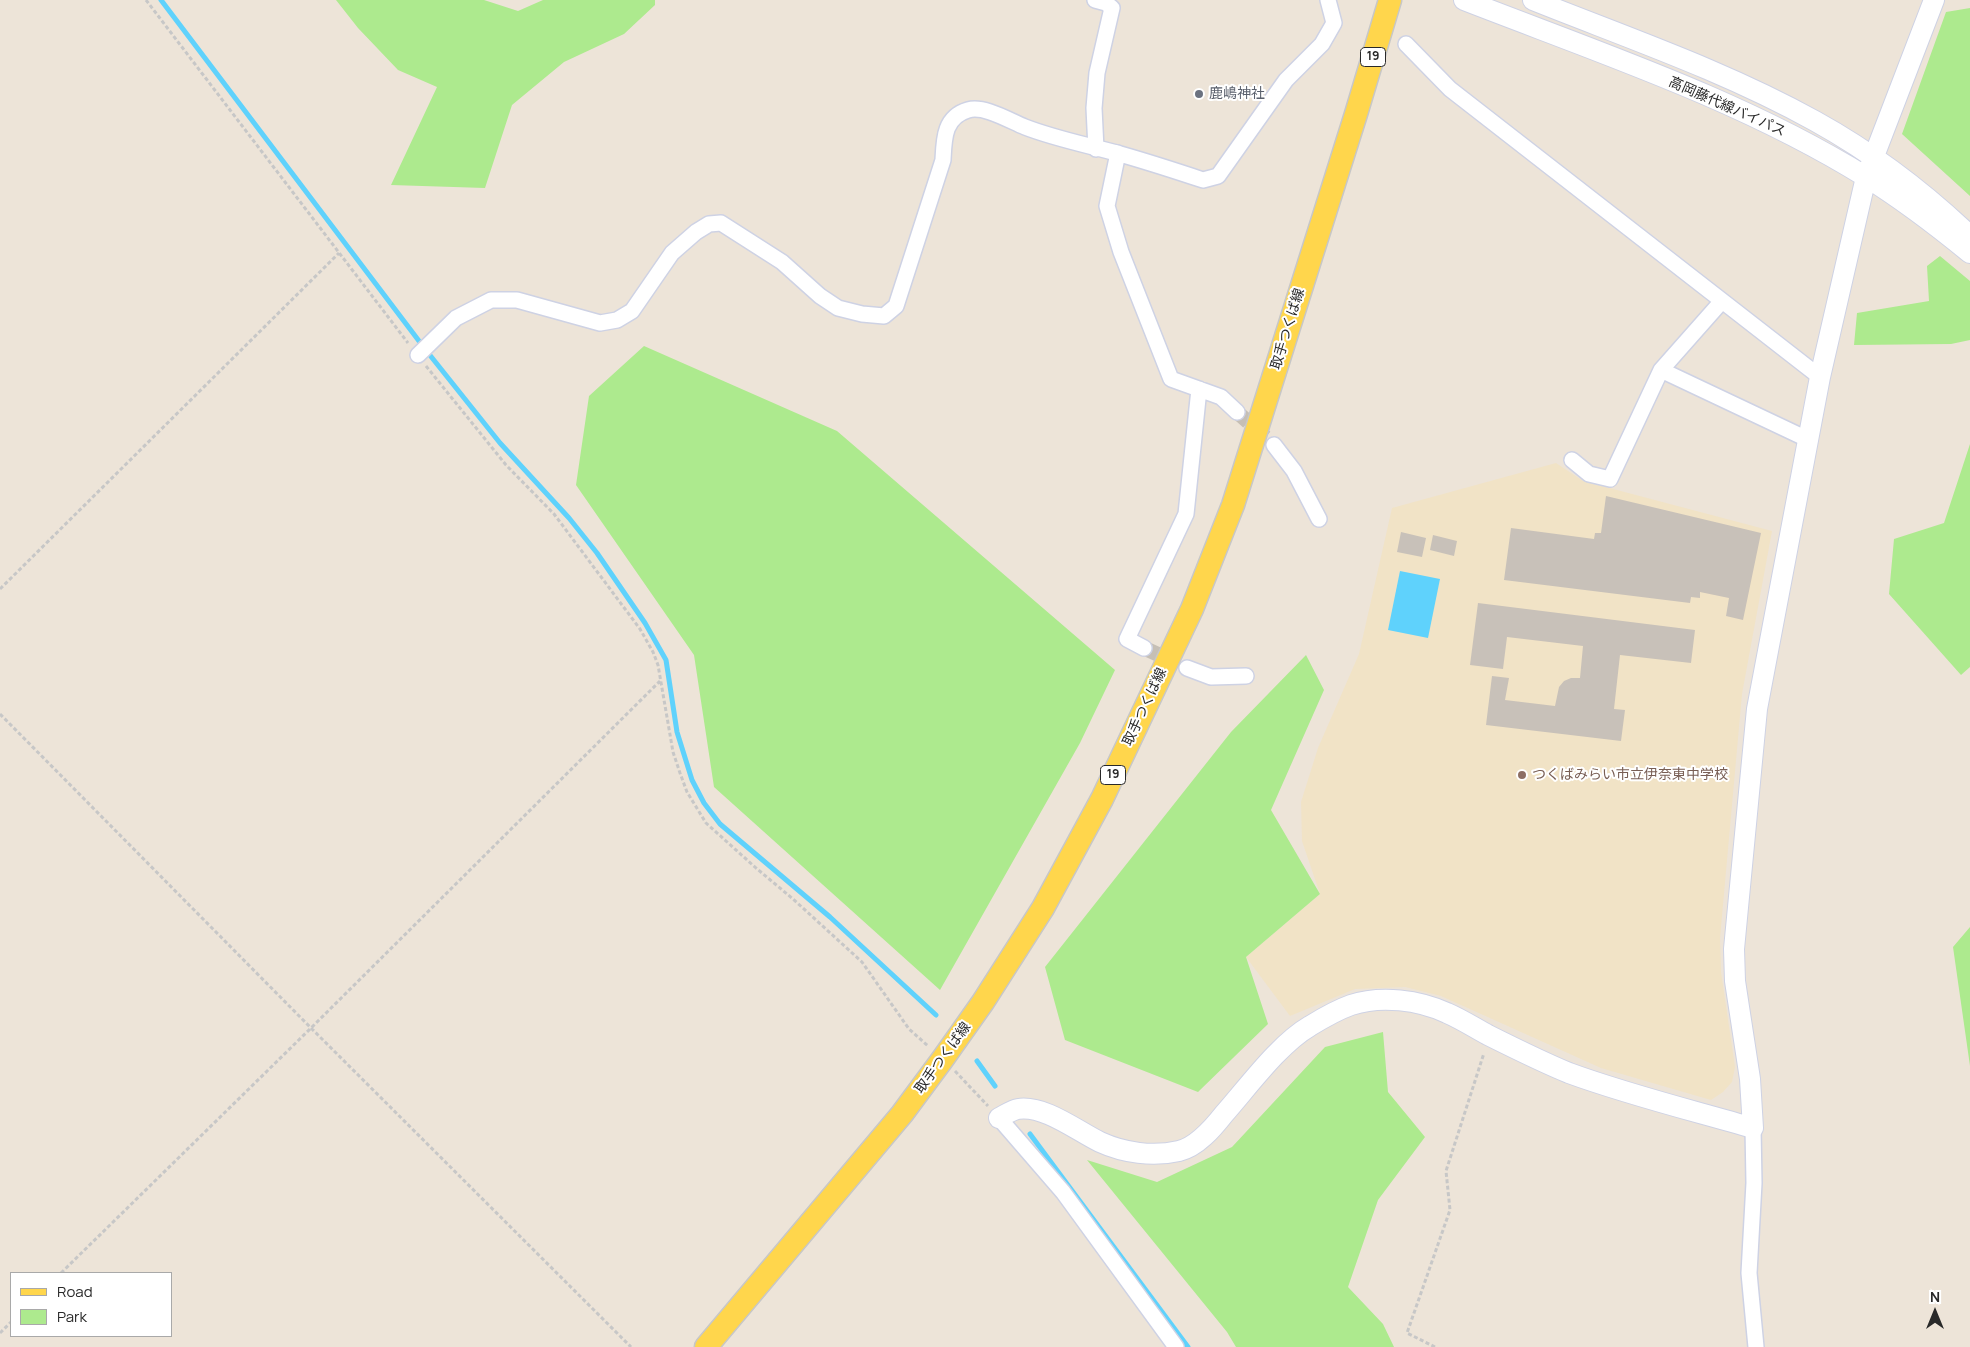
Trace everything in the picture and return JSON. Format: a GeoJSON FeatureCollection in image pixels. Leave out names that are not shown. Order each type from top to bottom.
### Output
{"type":"FeatureCollection","features":[{"type":"Feature","properties":{"kind":"main road","name":"取手つくば線"},"geometry":{"type":"LineString","coordinates":[[706,1347],[902,1114],[942,1060],[1043,908],[1102,799],[1192,609],[1233,505],[1390,0]]}},
{"type":"Feature","properties":{"kind":"street"},"geometry":{"type":"LineString","coordinates":[[1095,0],[1106,3],[1112,8],[1097,73],[1094,108],[1096,149]]}},
{"type":"Feature","properties":{"kind":"street"},"geometry":{"type":"LineString","coordinates":[[418,356],[456,318],[491,300],[517,300],[600,323],[617,320],[632,311],[672,253],[696,232],[709,224],[721,223],[782,262],[820,296],[838,308],[862,314],[884,316],[896,306],[943,160],[945,134],[950,121],[968,110],[985,110],[1047,136],[1118,153],[1203,180],[1218,176],[1286,80],[1322,44],[1334,23],[1328,0]]}},
{"type":"Feature","properties":{"kind":"street","name":"高岡藤代線バイパス"},"geometry":{"type":"LineString","coordinates":[[1464,0],[1644,70],[1734,108],[1793,137],[1866,177],[1917,211],[1970,253]]}},
{"type":"Feature","properties":{"kind":"street","name":"高岡藤代線バイパス"},"geometry":{"type":"LineString","coordinates":[[1533,0],[1717,73],[1814,120],[1873,158],[1940,208],[1970,236]]}},
{"type":"Feature","properties":{"kind":"street"},"geometry":{"type":"LineString","coordinates":[[1756,1347],[1748,1273],[1754,1183],[1753,1128],[1750,1079],[1735,981],[1734,949],[1736,911],[1757,709],[1807,439],[1866,177],[1934,0]]}},
{"type":"Feature","properties":{"kind":"street"},"geometry":{"type":"LineString","coordinates":[[1406,44],[1450,89],[1820,377]]}},
{"type":"Feature","properties":{"kind":"street"},"geometry":{"type":"LineString","coordinates":[[1118,153],[1107,206],[1121,252],[1171,379],[1221,397],[1237,412]]}},
{"type":"Feature","properties":{"kind":"street"},"geometry":{"type":"LineString","coordinates":[[1572,460],[1589,474],[1610,479],[1660,370],[1722,301]]}},
{"type":"Feature","properties":{"kind":"street"},"geometry":{"type":"LineString","coordinates":[[1660,370],[1807,439]]}},
{"type":"Feature","properties":{"kind":"street"},"geometry":{"type":"LineString","coordinates":[[1144,648],[1127,639],[1186,514],[1199,390]]}},
{"type":"Feature","properties":{"kind":"street"},"geometry":{"type":"LineString","coordinates":[[1274,445],[1294,471],[1319,519]]}},
{"type":"Feature","properties":{"kind":"street"},"geometry":{"type":"LineString","coordinates":[[1187,668],[1212,677],[1246,676]]}},
{"type":"Feature","properties":{"kind":"street"},"geometry":{"type":"LineString","coordinates":[[1176,1347],[1063,1192],[999,1118],[1018,1109],[1039,1111],[1065,1121],[1101,1142],[1134,1153],[1161,1155],[1182,1151],[1200,1139],[1215,1125],[1282,1048],[1296,1035],[1329,1014],[1353,1004],[1384,1000],[1416,1003],[1446,1012],[1490,1036],[1568,1072],[1623,1091],[1753,1128]]}},
{"type":"Feature","properties":{"kind":"path"},"geometry":{"type":"LineString","coordinates":[[146,0],[418,356],[506,465],[554,514],[640,629],[658,665],[676,759],[687,792],[706,823],[862,962],[910,1029],[956,1072],[999,1118]]}},
{"type":"Feature","properties":{"kind":"path"},"geometry":{"type":"LineString","coordinates":[[0,589],[339,253]]}},
{"type":"Feature","properties":{"kind":"path"},"geometry":{"type":"LineString","coordinates":[[61,1272],[311,1028],[660,681]]}},
{"type":"Feature","properties":{"kind":"path"},"geometry":{"type":"LineString","coordinates":[[0,714],[631,1347]]}},
{"type":"Feature","properties":{"kind":"path"},"geometry":{"type":"LineString","coordinates":[[1435,1347],[1407,1333],[1450,1210],[1446,1171],[1490,1036]]}},
{"type":"Feature","properties":{"kind":"path"},"geometry":{"type":"LineString","coordinates":[[0,1332],[10,1323]]}},
{"type":"Feature","properties":{"kind":"shaded area","name":"つくばみらい市立伊奈東中学校"},"geometry":{"type":"Polygon","coordinates":[[[1556,463],[1583,481],[1772,531],[1742,694],[1720,938],[1721,972],[1735,1067],[1732,1082],[1723,1092],[1711,1100],[1601,1068],[1441,996],[1405,987],[1355,989],[1290,1016],[1246,957],[1320,894],[1302,841],[1301,802],[1318,748],[1359,654],[1392,508],[1556,463]]]}},
{"type":"Feature","properties":{"kind":"green space"},"geometry":{"type":"Polygon","coordinates":[[[336,0],[484,0],[518,11],[543,0],[655,0],[655,5],[624,34],[564,62],[512,105],[485,188],[391,185],[437,87],[398,70],[358,28],[336,0]]]}},
{"type":"Feature","properties":{"kind":"green space"},"geometry":{"type":"Polygon","coordinates":[[[1970,8],[1970,196],[1902,134],[1946,12],[1970,8]]]}},
{"type":"Feature","properties":{"kind":"green space"},"geometry":{"type":"Polygon","coordinates":[[[1940,256],[1970,281],[1970,340],[1951,344],[1854,345],[1857,313],[1929,301],[1927,266],[1940,256]]]}},
{"type":"Feature","properties":{"kind":"green space"},"geometry":{"type":"Polygon","coordinates":[[[644,346],[837,431],[1115,670],[1080,743],[940,990],[714,787],[694,655],[576,485],[589,396],[644,346]]]}},
{"type":"Feature","properties":{"kind":"green space"},"geometry":{"type":"Polygon","coordinates":[[[1970,444],[1970,667],[1961,675],[1889,594],[1894,539],[1944,523],[1970,444]]]}},
{"type":"Feature","properties":{"kind":"green space"},"geometry":{"type":"Polygon","coordinates":[[[1306,655],[1324,690],[1271,810],[1320,894],[1246,957],[1268,1024],[1198,1092],[1065,1040],[1045,967],[1231,732],[1306,655]]]}},
{"type":"Feature","properties":{"kind":"green space"},"geometry":{"type":"Polygon","coordinates":[[[1970,927],[1970,1066],[1953,947],[1970,927]]]}},
{"type":"Feature","properties":{"kind":"green space"},"geometry":{"type":"Polygon","coordinates":[[[1383,1032],[1388,1092],[1425,1137],[1378,1200],[1348,1287],[1383,1324],[1394,1347],[1236,1347],[1227,1332],[1087,1160],[1157,1182],[1232,1147],[1325,1047],[1383,1032]]]}},
{"type":"Feature","properties":{"kind":"water"},"geometry":{"type":"Polygon","coordinates":[[[1400,571],[1440,579],[1428,638],[1388,630],[1400,571]]]}},
{"type":"Feature","properties":{"kind":"building"},"geometry":{"type":"Polygon","coordinates":[[[1606,496],[1761,533],[1743,620],[1726,616],[1729,598],[1700,592],[1700,598],[1691,597],[1690,603],[1504,580],[1511,528],[1594,539],[1595,533],[1601,533],[1606,496]]]}},
{"type":"Feature","properties":{"kind":"building"},"geometry":{"type":"Polygon","coordinates":[[[1401,532],[1426,538],[1422,557],[1397,552],[1401,532]]]}},
{"type":"Feature","properties":{"kind":"building"},"geometry":{"type":"Polygon","coordinates":[[[1433,535],[1457,541],[1454,556],[1430,550],[1433,535]]]}},
{"type":"Feature","properties":{"kind":"building"},"geometry":{"type":"Polygon","coordinates":[[[1478,603],[1695,630],[1691,663],[1620,655],[1614,709],[1625,710],[1621,741],[1486,725],[1492,676],[1509,678],[1505,700],[1555,706],[1559,687],[1564,681],[1571,678],[1580,678],[1583,646],[1507,637],[1503,669],[1470,665],[1478,603]]]}},
{"type":"Feature","properties":{"kind":"waterway"},"geometry":{"type":"LineString","coordinates":[[161,0],[419,341]]}},
{"type":"Feature","properties":{"kind":"waterway"},"geometry":{"type":"LineString","coordinates":[[429,354],[500,443],[569,518],[597,553],[645,623],[666,660],[677,732],[692,780],[704,803],[720,824],[830,917],[936,1015]]}},
{"type":"Feature","properties":{"kind":"waterway"},"geometry":{"type":"LineString","coordinates":[[977,1061],[995,1086]]}},
{"type":"Feature","properties":{"kind":"waterway"},"geometry":{"type":"LineString","coordinates":[[1030,1134],[1188,1347]]}},
{"type":"Feature","properties":{"kind":"tunnel"},"geometry":{"type":"LineString","coordinates":[[1237,412],[1274,445]]}},
{"type":"Feature","properties":{"kind":"tunnel"},"geometry":{"type":"LineString","coordinates":[[1144,648],[1177,663]]}},
{"type":"Feature","properties":{"kind":"place","name":"鹿嶋神社"},"geometry":{"type":"Point","coordinates":[1199,94]}},
{"type":"Feature","properties":{"kind":"place","name":"つくばみらい市立伊奈東中学校"},"geometry":{"type":"Point","coordinates":[1522,775]}}]}
